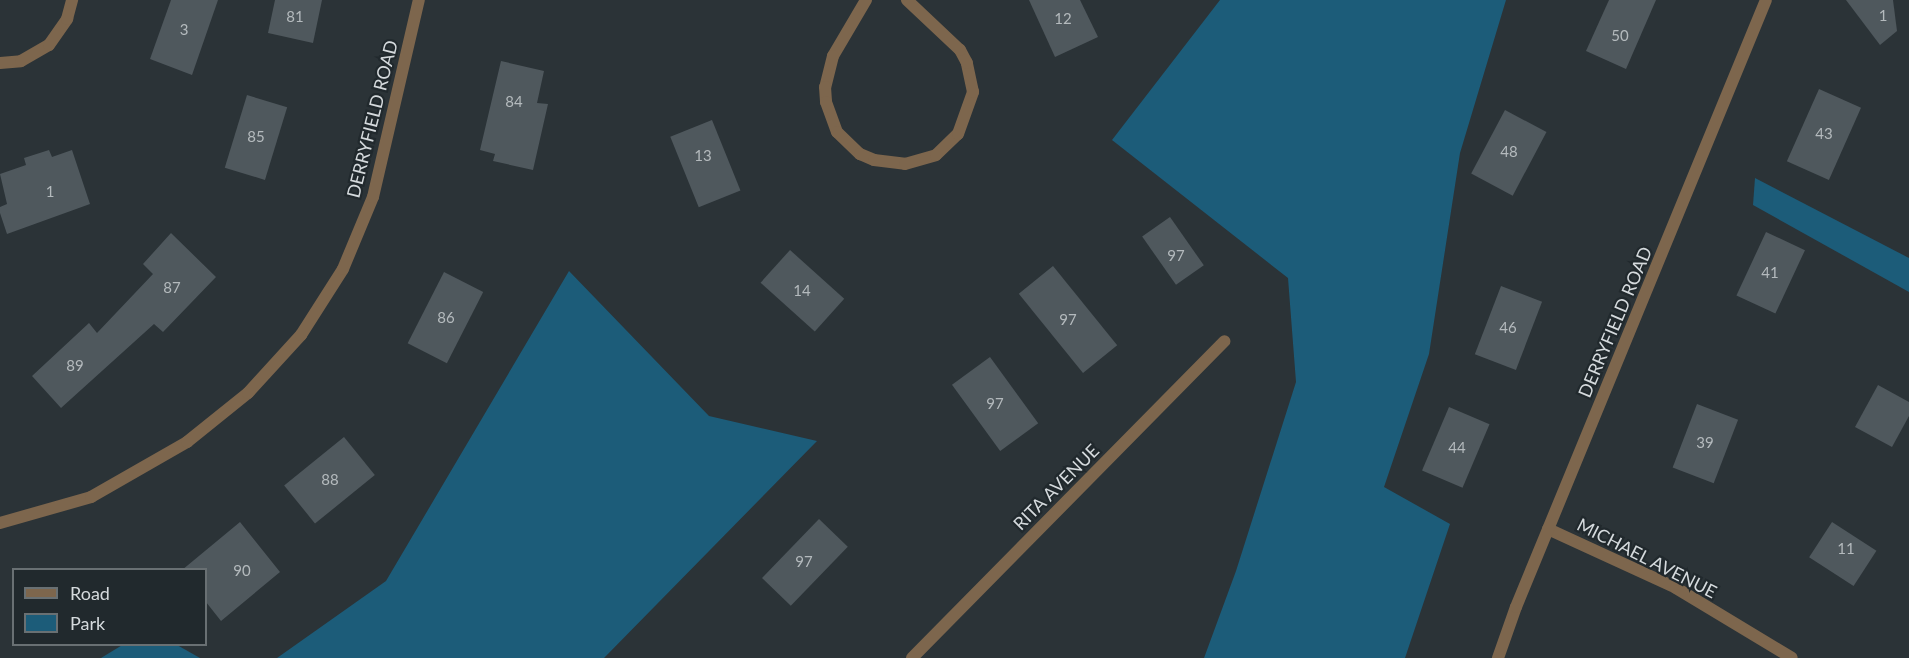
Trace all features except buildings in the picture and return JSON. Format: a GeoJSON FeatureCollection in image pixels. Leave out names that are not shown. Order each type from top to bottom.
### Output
{"type":"FeatureCollection","features":[{"type":"Feature","properties":{"kind":"street"},"geometry":{"type":"LineString","coordinates":[[0,63],[21,61],[49,45],[67,19],[72,0]]}},
{"type":"Feature","properties":{"kind":"street","name":"DERRYFIELD ROAD"},"geometry":{"type":"LineString","coordinates":[[0,523],[91,497],[187,442],[248,393],[301,335],[343,269],[373,196],[419,0]]}},
{"type":"Feature","properties":{"kind":"street"},"geometry":{"type":"LineString","coordinates":[[866,0],[833,56],[825,87],[826,102],[837,132],[860,154],[874,160],[905,164],[936,154],[958,134],[972,92],[967,63],[960,50],[907,0]]}},
{"type":"Feature","properties":{"kind":"street","name":"DERRYFIELD ROAD"},"geometry":{"type":"LineString","coordinates":[[1498,658],[1548,529],[1766,0]]}},
{"type":"Feature","properties":{"kind":"street","name":"RITA AVENUE"},"geometry":{"type":"LineString","coordinates":[[912,658],[1225,340]]}},
{"type":"Feature","properties":{"kind":"street","name":"MICHAEL AVENUE"},"geometry":{"type":"LineString","coordinates":[[1548,529],[1676,588],[1792,658]]}},
{"type":"Feature","properties":{"kind":"green space"},"geometry":{"type":"Polygon","coordinates":[[[1220,0],[1506,0],[1460,153],[1429,354],[1384,487],[1450,524],[1405,658],[1204,658],[1236,571],[1296,382],[1288,278],[1112,140],[1220,0]]]}},
{"type":"Feature","properties":{"kind":"green space"},"geometry":{"type":"Polygon","coordinates":[[[1755,178],[1909,258],[1909,292],[1753,205],[1755,178]]]}},
{"type":"Feature","properties":{"kind":"green space"},"geometry":{"type":"Polygon","coordinates":[[[569,271],[709,416],[817,441],[604,658],[277,658],[386,581],[569,271]]]}},
{"type":"Feature","properties":{"kind":"green space"},"geometry":{"type":"Polygon","coordinates":[[[121,646],[179,646],[200,658],[101,658],[121,646]]]}}]}
